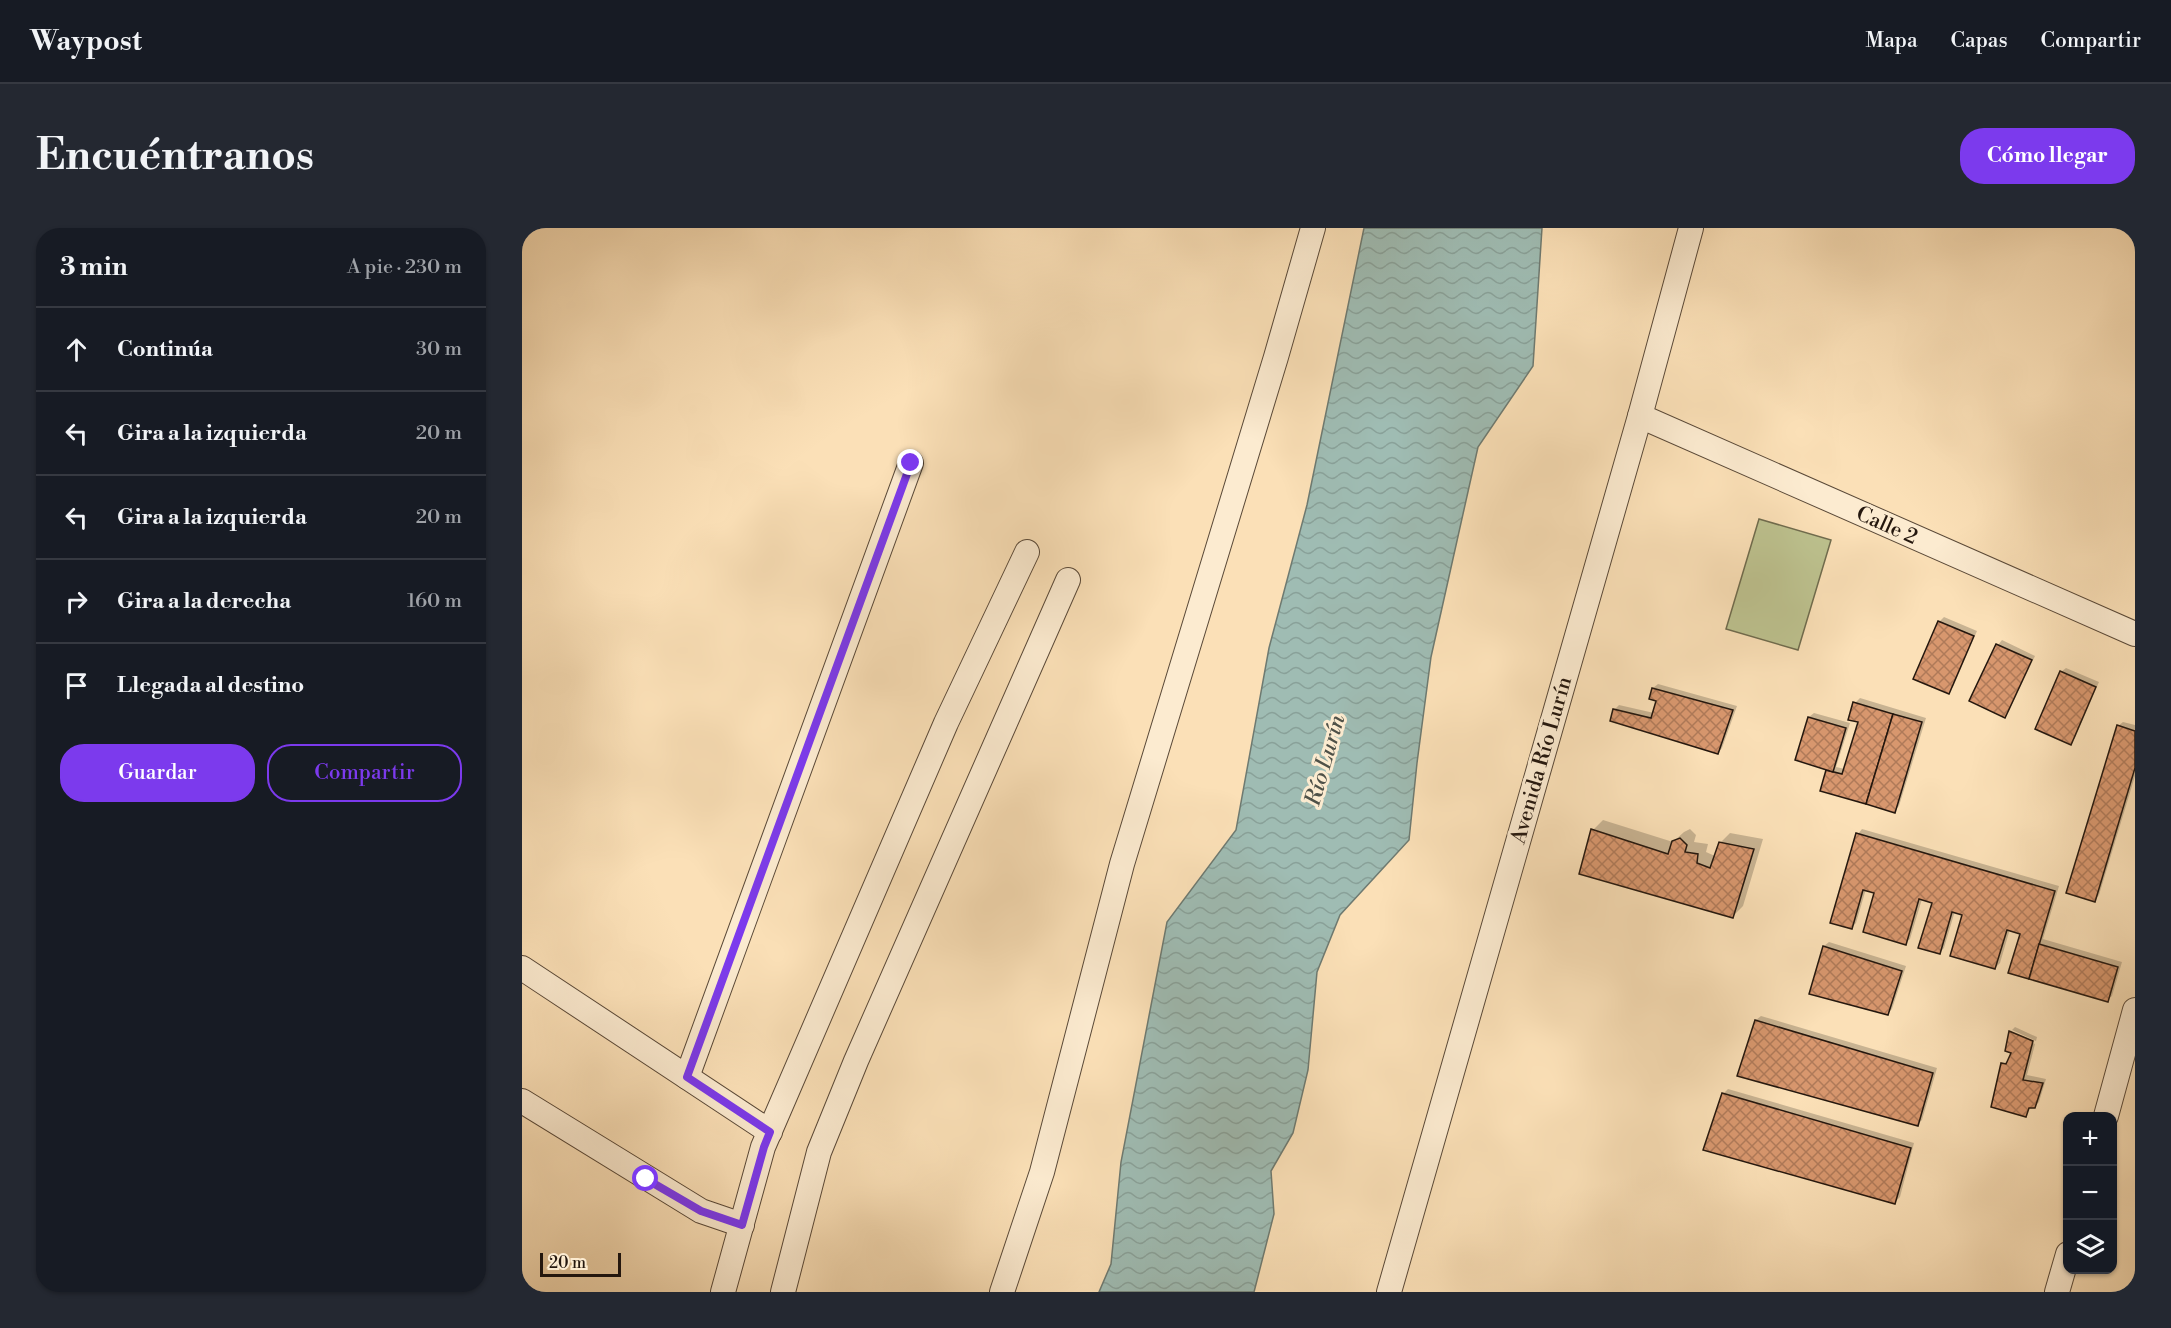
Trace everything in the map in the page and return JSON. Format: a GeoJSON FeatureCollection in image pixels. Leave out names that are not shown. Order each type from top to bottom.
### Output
{"type":"FeatureCollection","features":[{"type":"Feature","properties":{"kind":"street"},"geometry":{"type":"LineString","coordinates":[[1002,1292],[1042,1172],[1122,864],[1313,228]]}},
{"type":"Feature","properties":{"kind":"street","name":"Avenida Río Lurín"},"geometry":{"type":"LineString","coordinates":[[1389,1292],[1640,416],[1691,228]]}},
{"type":"Feature","properties":{"kind":"street","name":"Calle 2"},"geometry":{"type":"LineString","coordinates":[[1640,416],[2135,634]]}},
{"type":"Feature","properties":{"kind":"street"},"geometry":{"type":"LineString","coordinates":[[687,1077],[911,463]]}},
{"type":"Feature","properties":{"kind":"street"},"geometry":{"type":"LineString","coordinates":[[723,1292],[770,1132],[946,723],[1027,552]]}},
{"type":"Feature","properties":{"kind":"street"},"geometry":{"type":"LineString","coordinates":[[783,1292],[819,1152],[856,1061],[1068,580]]}},
{"type":"Feature","properties":{"kind":"street"},"geometry":{"type":"LineString","coordinates":[[522,968],[770,1132]]}},
{"type":"Feature","properties":{"kind":"street"},"geometry":{"type":"LineString","coordinates":[[2107,1112],[2135,1010]]}},
{"type":"Feature","properties":{"kind":"street"},"geometry":{"type":"LineString","coordinates":[[522,1101],[701,1211],[742,1225]]}},
{"type":"Feature","properties":{"kind":"street"},"geometry":{"type":"LineString","coordinates":[[2057,1292],[2063,1269]]}},
{"type":"Feature","properties":{"kind":"green space"},"geometry":{"type":"Polygon","coordinates":[[[1759,519],[1831,540],[1798,650],[1726,629],[1759,519]]]}},
{"type":"Feature","properties":{"kind":"water","name":"Río Lurín"},"geometry":{"type":"Polygon","coordinates":[[[1364,228],[1542,228],[1533,366],[1478,447],[1431,657],[1409,840],[1340,915],[1317,972],[1308,1070],[1293,1133],[1271,1171],[1274,1214],[1254,1292],[1099,1292],[1111,1264],[1121,1162],[1167,922],[1236,830],[1269,648],[1307,505],[1364,228]]]}},
{"type":"Feature","properties":{"kind":"building"},"geometry":{"type":"Polygon","coordinates":[[[1938,621],[1974,636],[1949,694],[1913,679],[1938,621]]]}},
{"type":"Feature","properties":{"kind":"building"},"geometry":{"type":"Polygon","coordinates":[[[1996,644],[2032,660],[2005,718],[1969,701],[1996,644]]]}},
{"type":"Feature","properties":{"kind":"building"},"geometry":{"type":"Polygon","coordinates":[[[2060,671],[2096,687],[2071,745],[2035,729],[2060,671]]]}},
{"type":"Feature","properties":{"kind":"building"},"geometry":{"type":"Polygon","coordinates":[[[1652,688],[1733,710],[1718,754],[1610,721],[1613,709],[1651,718],[1656,701],[1649,699],[1652,688]]]}},
{"type":"Feature","properties":{"kind":"building"},"geometry":{"type":"Polygon","coordinates":[[[1853,702],[1893,714],[1866,804],[1820,791],[1826,770],[1842,774],[1858,722],[1848,720],[1853,702]]]}},
{"type":"Feature","properties":{"kind":"building"},"geometry":{"type":"Polygon","coordinates":[[[1893,714],[1922,722],[1895,813],[1866,804],[1893,714]]]}},
{"type":"Feature","properties":{"kind":"building"},"geometry":{"type":"Polygon","coordinates":[[[1808,717],[1846,728],[1833,772],[1795,760],[1808,717]]]}},
{"type":"Feature","properties":{"kind":"building"},"geometry":{"type":"Polygon","coordinates":[[[2117,725],[2135,731],[2135,768],[2095,902],[2066,893],[2117,725]]]}},
{"type":"Feature","properties":{"kind":"building"},"geometry":{"type":"Polygon","coordinates":[[[1591,829],[1668,854],[1672,841],[1680,838],[1687,845],[1685,852],[1698,854],[1697,863],[1710,868],[1719,842],[1754,849],[1733,918],[1579,874],[1591,829]]]}},
{"type":"Feature","properties":{"kind":"building"},"geometry":{"type":"Polygon","coordinates":[[[1856,833],[2055,891],[2029,979],[2008,973],[2020,934],[2007,930],[1995,969],[1950,956],[1962,915],[1952,912],[1940,954],[1918,948],[1932,903],[1919,899],[1906,945],[1863,932],[1874,893],[1863,890],[1852,929],[1830,923],[1856,833]]]}},
{"type":"Feature","properties":{"kind":"building"},"geometry":{"type":"Polygon","coordinates":[[[2039,944],[2118,967],[2108,1002],[2029,979],[2039,944]]]}},
{"type":"Feature","properties":{"kind":"building"},"geometry":{"type":"Polygon","coordinates":[[[1823,946],[1902,971],[1888,1015],[1809,994],[1823,946]]]}},
{"type":"Feature","properties":{"kind":"building"},"geometry":{"type":"Polygon","coordinates":[[[1755,1020],[1933,1073],[1918,1126],[1737,1076],[1755,1020]]]}},
{"type":"Feature","properties":{"kind":"building"},"geometry":{"type":"Polygon","coordinates":[[[2009,1031],[2033,1041],[2023,1080],[2043,1083],[2035,1108],[2029,1108],[2026,1117],[1991,1107],[2001,1063],[2006,1064],[2011,1053],[2005,1051],[2009,1031]]]}},
{"type":"Feature","properties":{"kind":"building"},"geometry":{"type":"Polygon","coordinates":[[[1722,1093],[1911,1148],[1895,1204],[1703,1150],[1722,1093]]]}},
{"type":"Feature","properties":{"kind":"route"},"geometry":{"type":"LineString","coordinates":[[646,1179],[701,1211],[742,1225],[770,1132],[687,1077],[911,463]]}}]}
